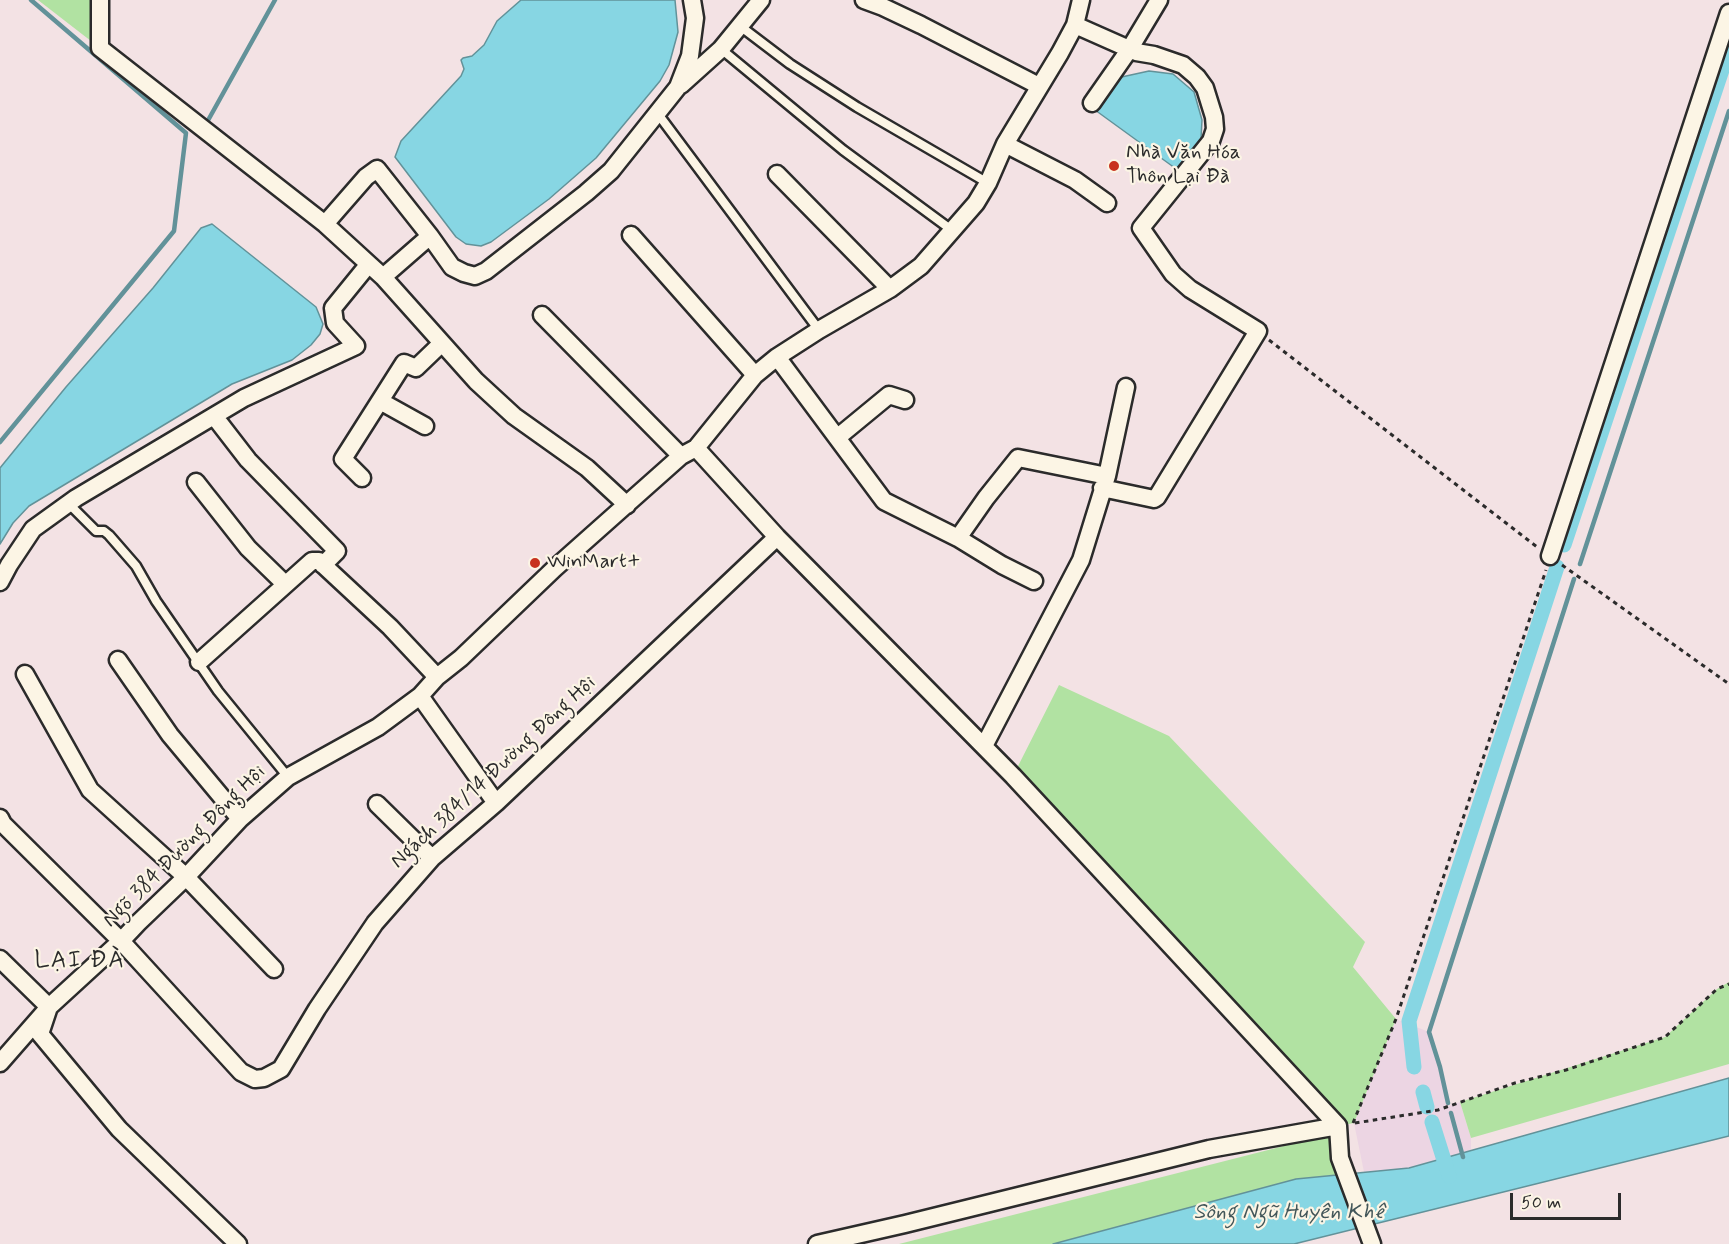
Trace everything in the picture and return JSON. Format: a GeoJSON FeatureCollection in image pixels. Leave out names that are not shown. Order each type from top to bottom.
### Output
{"type":"FeatureCollection","features":[{"type":"Feature","properties":{"kind":"street"},"geometry":{"type":"LineString","coordinates":[[100,0],[100,48],[325,224],[383,277],[476,381],[514,416],[587,468],[627,505]]}},
{"type":"Feature","properties":{"kind":"street"},"geometry":{"type":"LineString","coordinates":[[678,87],[690,56],[695,18],[692,0]]}},
{"type":"Feature","properties":{"kind":"street"},"geometry":{"type":"LineString","coordinates":[[325,224],[366,177],[377,169],[452,267],[475,276],[486,271],[611,171],[678,87],[721,49],[761,0]]}},
{"type":"Feature","properties":{"kind":"street"},"geometry":{"type":"LineString","coordinates":[[864,0],[921,25],[1039,86]]}},
{"type":"Feature","properties":{"kind":"street","name":"Ngõ 384 Đường Đông Hội"},"geometry":{"type":"LineString","coordinates":[[0,1064],[49,1007],[121,941],[186,877],[240,819],[288,777],[378,727],[420,696],[437,676],[461,658],[555,568],[681,456],[696,448],[755,375],[777,357],[890,289],[921,266],[976,203],[988,183],[1005,144],[1075,25],[1079,0]]}},
{"type":"Feature","properties":{"kind":"street"},"geometry":{"type":"LineString","coordinates":[[1092,103],[1129,50],[1159,0]]}},
{"type":"Feature","properties":{"kind":"street"},"geometry":{"type":"LineString","coordinates":[[1550,556],[1729,13]]}},
{"type":"Feature","properties":{"kind":"street"},"geometry":{"type":"LineString","coordinates":[[958,538],[1018,458],[1105,482],[1154,499],[1157,497],[1258,331],[1190,289],[1173,274],[1142,228],[1205,150],[1215,129],[1214,117],[1205,88],[1197,77],[1183,65],[1129,50],[1075,25]]}},
{"type":"Feature","properties":{"kind":"street"},"geometry":{"type":"LineString","coordinates":[[1005,144],[1075,180],[1107,203]]}},
{"type":"Feature","properties":{"kind":"street"},"geometry":{"type":"LineString","coordinates":[[777,174],[890,289]]}},
{"type":"Feature","properties":{"kind":"street"},"geometry":{"type":"LineString","coordinates":[[631,235],[755,375]]}},
{"type":"Feature","properties":{"kind":"street"},"geometry":{"type":"LineString","coordinates":[[383,277],[430,236]]}},
{"type":"Feature","properties":{"kind":"street"},"geometry":{"type":"LineString","coordinates":[[0,582],[33,529],[68,503],[244,398],[356,346],[335,323],[333,308],[368,265]]}},
{"type":"Feature","properties":{"kind":"street"},"geometry":{"type":"LineString","coordinates":[[542,315],[681,456]]}},
{"type":"Feature","properties":{"kind":"street"},"geometry":{"type":"LineString","coordinates":[[362,478],[343,459],[404,363],[416,368],[442,343]]}},
{"type":"Feature","properties":{"kind":"street"},"geometry":{"type":"LineString","coordinates":[[777,357],[884,501],[958,538],[1002,565],[1034,581]]}},
{"type":"Feature","properties":{"kind":"street"},"geometry":{"type":"LineString","coordinates":[[984,746],[1081,560],[1105,482],[1126,387]]}},
{"type":"Feature","properties":{"kind":"street"},"geometry":{"type":"LineString","coordinates":[[838,437],[889,395],[905,400]]}},
{"type":"Feature","properties":{"kind":"street"},"geometry":{"type":"LineString","coordinates":[[380,400],[425,426]]}},
{"type":"Feature","properties":{"kind":"street"},"geometry":{"type":"LineString","coordinates":[[214,416],[248,460],[337,551],[323,566]]}},
{"type":"Feature","properties":{"kind":"street"},"geometry":{"type":"LineString","coordinates":[[696,448],[777,537],[984,746],[1346,1124]]}},
{"type":"Feature","properties":{"kind":"street"},"geometry":{"type":"LineString","coordinates":[[196,483],[248,548],[285,584]]}},
{"type":"Feature","properties":{"kind":"street","name":"Ngách 384/14 Đường Đông Hội"},"geometry":{"type":"LineString","coordinates":[[0,818],[3,824],[121,941],[241,1072],[255,1079],[264,1078],[281,1069],[316,1009],[375,923],[432,858],[496,803],[777,537]]}},
{"type":"Feature","properties":{"kind":"street"},"geometry":{"type":"LineString","coordinates":[[199,662],[312,561],[319,561],[390,627],[437,676]]}},
{"type":"Feature","properties":{"kind":"street"},"geometry":{"type":"LineString","coordinates":[[118,660],[170,735],[240,819]]}},
{"type":"Feature","properties":{"kind":"street"},"geometry":{"type":"LineString","coordinates":[[26,674],[90,790],[186,877],[274,969]]}},
{"type":"Feature","properties":{"kind":"street"},"geometry":{"type":"LineString","coordinates":[[420,696],[496,803]]}},
{"type":"Feature","properties":{"kind":"street"},"geometry":{"type":"LineString","coordinates":[[377,804],[432,858]]}},
{"type":"Feature","properties":{"kind":"street"},"geometry":{"type":"LineString","coordinates":[[0,959],[49,1007],[40,1034],[118,1129],[237,1244]]}},
{"type":"Feature","properties":{"kind":"street"},"geometry":{"type":"LineString","coordinates":[[1346,1124],[1340,1158],[1372,1244]]}},
{"type":"Feature","properties":{"kind":"street"},"geometry":{"type":"LineString","coordinates":[[817,1244],[916,1222],[1209,1149],[1346,1124]]}},
{"type":"Feature","properties":{"kind":"lane"},"geometry":{"type":"LineString","coordinates":[[740,26],[790,64],[857,107],[988,183]]}},
{"type":"Feature","properties":{"kind":"lane"},"geometry":{"type":"LineString","coordinates":[[721,49],[843,150],[953,231]]}},
{"type":"Feature","properties":{"kind":"lane"},"geometry":{"type":"LineString","coordinates":[[658,114],[819,330]]}},
{"type":"Feature","properties":{"kind":"lane"},"geometry":{"type":"LineString","coordinates":[[68,503],[96,531],[104,531],[109,535],[136,566],[156,601],[218,691],[288,777]]}},
{"type":"Feature","properties":{"kind":"path"},"geometry":{"type":"LineString","coordinates":[[1258,331],[1550,556],[1729,684]]}},
{"type":"Feature","properties":{"kind":"path"},"geometry":{"type":"LineString","coordinates":[[1346,1124],[1396,1019],[1550,556]]}},
{"type":"Feature","properties":{"kind":"path"},"geometry":{"type":"LineString","coordinates":[[1346,1124],[1438,1110],[1515,1083],[1566,1070],[1665,1037],[1717,989],[1729,984]]}},
{"type":"Feature","properties":{"kind":"shaded area"},"geometry":{"type":"Polygon","coordinates":[[[1396,1019],[1429,1032],[1448,1106],[1460,1102],[1471,1138],[1471,1150],[1409,1168],[1364,1172],[1354,1123],[1396,1019]]]}},
{"type":"Feature","properties":{"kind":"green space"},"geometry":{"type":"Polygon","coordinates":[[[38,0],[100,0],[100,48],[38,0]]]}},
{"type":"Feature","properties":{"kind":"green space"},"geometry":{"type":"Polygon","coordinates":[[[1059,685],[1169,736],[1365,942],[1353,967],[1396,1019],[1354,1123],[1338,1126],[1013,776],[1059,685]]]}},
{"type":"Feature","properties":{"kind":"green space"},"geometry":{"type":"Polygon","coordinates":[[[1729,982],[1729,1064],[1471,1138],[1460,1102],[1665,1037],[1717,989],[1729,982]]]}},
{"type":"Feature","properties":{"kind":"green space"},"geometry":{"type":"Polygon","coordinates":[[[1331,1134],[1336,1175],[1296,1179],[1053,1244],[899,1244],[1331,1134]]]}},
{"type":"Feature","properties":{"kind":"water"},"geometry":{"type":"Polygon","coordinates":[[[521,0],[675,0],[678,32],[669,65],[660,81],[596,158],[549,199],[491,242],[481,246],[466,244],[456,237],[395,157],[401,141],[461,76],[464,69],[461,60],[472,56],[484,45],[497,21],[521,0]]]}},
{"type":"Feature","properties":{"kind":"water"},"geometry":{"type":"Polygon","coordinates":[[[1149,71],[1173,74],[1194,92],[1202,120],[1201,139],[1179,171],[1095,110],[1117,78],[1149,71]]]}},
{"type":"Feature","properties":{"kind":"water"},"geometry":{"type":"Polygon","coordinates":[[[212,224],[316,307],[323,324],[320,334],[311,345],[292,360],[232,384],[29,506],[13,523],[0,544],[0,468],[201,228],[212,224]]]}},
{"type":"Feature","properties":{"kind":"water","name":"Sông Ngũ Huyện Khê"},"geometry":{"type":"Polygon","coordinates":[[[1729,1078],[1729,1136],[1294,1244],[1053,1244],[1296,1179],[1409,1168],[1729,1078]]]}},
{"type":"Feature","properties":{"kind":"waterway"},"geometry":{"type":"LineString","coordinates":[[0,442],[174,231],[186,133],[31,0]]}},
{"type":"Feature","properties":{"kind":"waterway"},"geometry":{"type":"LineString","coordinates":[[206,124],[275,0]]}},
{"type":"Feature","properties":{"kind":"waterway"},"geometry":{"type":"LineString","coordinates":[[1564,545],[1729,49]]}},
{"type":"Feature","properties":{"kind":"waterway"},"geometry":{"type":"LineString","coordinates":[[1580,564],[1729,111]]}},
{"type":"Feature","properties":{"kind":"waterway"},"geometry":{"type":"LineString","coordinates":[[1414,1067],[1409,1021],[1557,567]]}},
{"type":"Feature","properties":{"kind":"waterway"},"geometry":{"type":"LineString","coordinates":[[1448,1103],[1429,1032],[1574,579]]}},
{"type":"Feature","properties":{"kind":"waterway"},"geometry":{"type":"LineString","coordinates":[[1423,1092],[1427,1107]]}},
{"type":"Feature","properties":{"kind":"waterway"},"geometry":{"type":"LineString","coordinates":[[1451,1113],[1463,1157]]}},
{"type":"Feature","properties":{"kind":"waterway"},"geometry":{"type":"LineString","coordinates":[[1432,1122],[1449,1176]]}},
{"type":"Feature","properties":{"kind":"place","name":"Nhà Văn Hóa Thôn Lại Đà"},"geometry":{"type":"Point","coordinates":[1114,166]}},
{"type":"Feature","properties":{"kind":"place","name":"WinMart+"},"geometry":{"type":"Point","coordinates":[535,563]}},
{"type":"Feature","properties":{"kind":"district","name":"LẠI ĐÀ"},"geometry":{"type":"Point","coordinates":[80,962]}}]}
